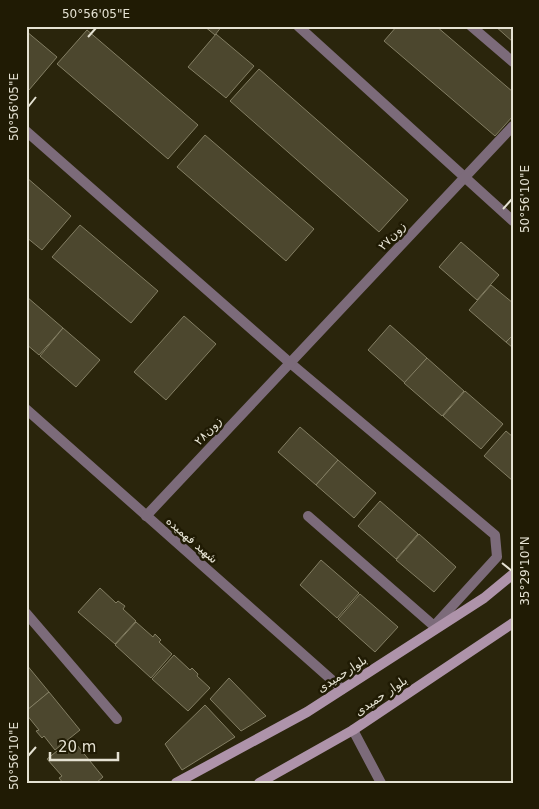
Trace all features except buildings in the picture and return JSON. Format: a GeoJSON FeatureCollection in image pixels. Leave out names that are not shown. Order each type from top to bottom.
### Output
{"type":"FeatureCollection","features":[{"type":"Feature","properties":{"kind":"street"},"geometry":{"type":"LineString","coordinates":[[298,26],[463,178],[513,220]]}},
{"type":"Feature","properties":{"kind":"street"},"geometry":{"type":"LineString","coordinates":[[471,26],[513,62]]}},
{"type":"Feature","properties":{"kind":"street","name":"زون۲۷"},"geometry":{"type":"LineString","coordinates":[[289,362],[513,126]]}},
{"type":"Feature","properties":{"kind":"street"},"geometry":{"type":"LineString","coordinates":[[26,131],[289,362],[495,536],[497,557],[434,626],[308,516]]}},
{"type":"Feature","properties":{"kind":"street","name":"زون۲۸"},"geometry":{"type":"LineString","coordinates":[[146,516],[289,362]]}},
{"type":"Feature","properties":{"kind":"street","name":"شهید فهمیده"},"geometry":{"type":"LineString","coordinates":[[26,409],[342,689]]}},
{"type":"Feature","properties":{"kind":"street","name":"بلوارحمیدی"},"geometry":{"type":"LineString","coordinates":[[176,783],[307,712],[484,598],[513,574]]}},
{"type":"Feature","properties":{"kind":"street"},"geometry":{"type":"LineString","coordinates":[[26,613],[117,719]]}},
{"type":"Feature","properties":{"kind":"street","name":"بلوار حمیدی"},"geometry":{"type":"LineString","coordinates":[[259,783],[353,730],[513,623]]}},
{"type":"Feature","properties":{"kind":"street"},"geometry":{"type":"LineString","coordinates":[[353,730],[381,783]]}}]}
